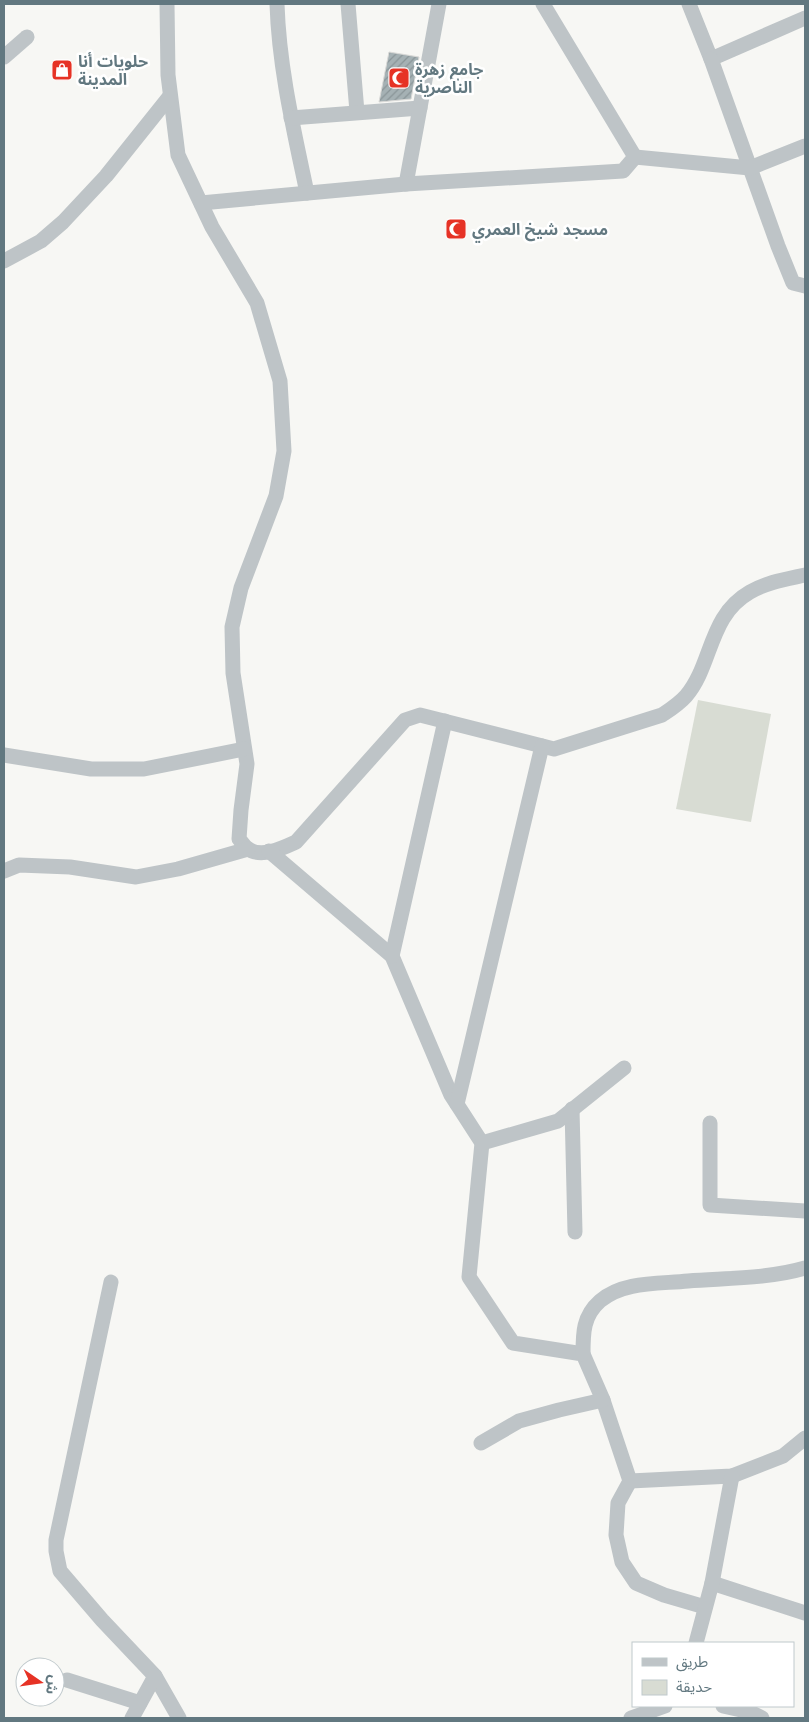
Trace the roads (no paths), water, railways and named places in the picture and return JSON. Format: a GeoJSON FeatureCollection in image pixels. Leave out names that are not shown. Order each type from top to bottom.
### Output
{"type":"FeatureCollection","features":[{"type":"Feature","properties":{"kind":"street"},"geometry":{"type":"LineString","coordinates":[[167,4],[168,75],[178,155],[212,227],[257,303],[280,381],[284,452],[276,496],[241,588],[232,627],[233,673],[247,764],[239,839],[248,849]]}},
{"type":"Feature","properties":{"kind":"street"},"geometry":{"type":"LineString","coordinates":[[277,4],[278,37],[291,118],[307,193]]}},
{"type":"Feature","properties":{"kind":"street"},"geometry":{"type":"LineString","coordinates":[[348,4],[357,112]]}},
{"type":"Feature","properties":{"kind":"street"},"geometry":{"type":"LineString","coordinates":[[406,184],[439,4]]}},
{"type":"Feature","properties":{"kind":"street"},"geometry":{"type":"LineString","coordinates":[[542,4],[635,157]]}},
{"type":"Feature","properties":{"kind":"street"},"geometry":{"type":"LineString","coordinates":[[689,4],[793,283],[805,286]]}},
{"type":"Feature","properties":{"kind":"street"},"geometry":{"type":"LineString","coordinates":[[711,59],[805,19]]}},
{"type":"Feature","properties":{"kind":"street"},"geometry":{"type":"LineString","coordinates":[[4,57],[27,36]]}},
{"type":"Feature","properties":{"kind":"street"},"geometry":{"type":"LineString","coordinates":[[4,261],[41,241],[62,222],[106,176],[170,96]]}},
{"type":"Feature","properties":{"kind":"street"},"geometry":{"type":"LineString","coordinates":[[291,118],[420,108]]}},
{"type":"Feature","properties":{"kind":"street"},"geometry":{"type":"LineString","coordinates":[[635,157],[750,168],[805,146]]}},
{"type":"Feature","properties":{"kind":"street"},"geometry":{"type":"LineString","coordinates":[[201,203],[406,184],[623,171],[635,157]]}},
{"type":"Feature","properties":{"kind":"street"},"geometry":{"type":"LineString","coordinates":[[4,871],[20,865],[70,868],[136,877],[178,869],[248,849],[261,852],[278,850],[296,842],[405,720],[420,715],[554,749],[662,714],[674,707],[687,695],[698,676],[716,630],[730,609],[749,592],[772,582],[805,575]]}},
{"type":"Feature","properties":{"kind":"street"},"geometry":{"type":"LineString","coordinates":[[392,956],[446,722]]}},
{"type":"Feature","properties":{"kind":"street"},"geometry":{"type":"LineString","coordinates":[[457,1104],[542,746]]}},
{"type":"Feature","properties":{"kind":"street"},"geometry":{"type":"LineString","coordinates":[[4,755],[91,769],[144,769],[244,749]]}},
{"type":"Feature","properties":{"kind":"street"},"geometry":{"type":"LineString","coordinates":[[269,851],[392,956],[451,1095],[482,1144],[469,1277],[513,1343],[583,1354]]}},
{"type":"Feature","properties":{"kind":"street"},"geometry":{"type":"LineString","coordinates":[[482,1144],[558,1121],[624,1068]]}},
{"type":"Feature","properties":{"kind":"street"},"geometry":{"type":"LineString","coordinates":[[572,1109],[576,1232]]}},
{"type":"Feature","properties":{"kind":"street"},"geometry":{"type":"LineString","coordinates":[[710,1124],[710,1205],[805,1211]]}},
{"type":"Feature","properties":{"kind":"street"},"geometry":{"type":"LineString","coordinates":[[705,1607],[664,1595],[636,1583],[622,1562],[616,1535],[618,1503],[630,1480],[603,1400],[583,1354],[584,1327],[589,1314],[599,1302],[610,1294],[632,1286],[771,1275],[805,1268]]}},
{"type":"Feature","properties":{"kind":"street"},"geometry":{"type":"LineString","coordinates":[[111,1282],[56,1540],[56,1551],[60,1571],[102,1620],[155,1676],[179,1718]]}},
{"type":"Feature","properties":{"kind":"street"},"geometry":{"type":"LineString","coordinates":[[481,1443],[519,1421],[603,1400]]}},
{"type":"Feature","properties":{"kind":"street"},"geometry":{"type":"LineString","coordinates":[[630,1480],[732,1476],[783,1456],[805,1438]]}},
{"type":"Feature","properties":{"kind":"street"},"geometry":{"type":"LineString","coordinates":[[696,1642],[712,1583],[732,1476]]}},
{"type":"Feature","properties":{"kind":"street"},"geometry":{"type":"LineString","coordinates":[[712,1583],[805,1613]]}},
{"type":"Feature","properties":{"kind":"street"},"geometry":{"type":"LineString","coordinates":[[132,1718],[155,1676]]}},
{"type":"Feature","properties":{"kind":"street"},"geometry":{"type":"LineString","coordinates":[[67,1680],[140,1703]]}},
{"type":"Feature","properties":{"kind":"street"},"geometry":{"type":"LineString","coordinates":[[631,1718],[662,1707]]}},
{"type":"Feature","properties":{"kind":"street"},"geometry":{"type":"LineString","coordinates":[[728,1707],[750,1712],[762,1718]]}},
{"type":"Feature","properties":{"kind":"place","name":"حلويات أنا المدينة"},"geometry":{"type":"Point","coordinates":[62,70]}},
{"type":"Feature","properties":{"kind":"place","name":"جامع زهرة الناصرية"},"geometry":{"type":"Point","coordinates":[399,78]}},
{"type":"Feature","properties":{"kind":"place","name":"مسجد شيخ العمري"},"geometry":{"type":"Point","coordinates":[456,229]}}]}
